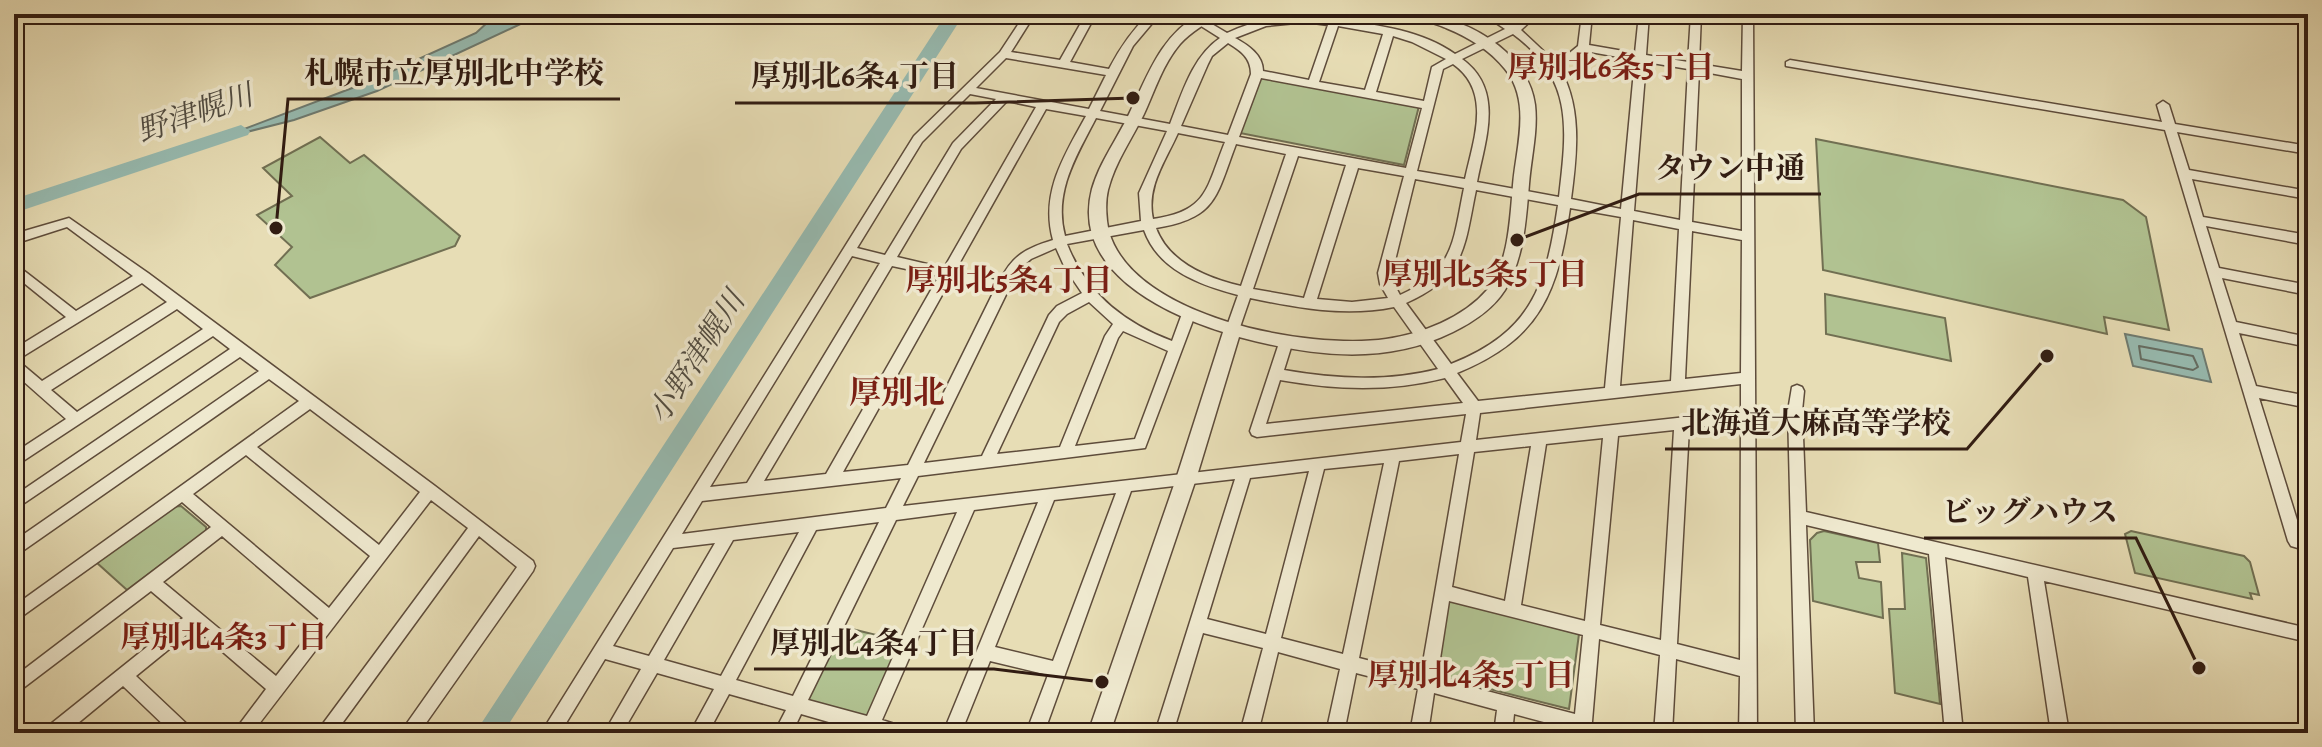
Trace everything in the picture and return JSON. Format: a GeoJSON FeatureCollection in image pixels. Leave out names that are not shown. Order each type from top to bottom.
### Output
{"type":"FeatureCollection","features":[{"type":"Feature","properties":{"kind":"street"},"geometry":{"type":"LineString","coordinates":[[550,733],[918,139],[1004,54],[1030,14]]}},
{"type":"Feature","properties":{"kind":"street"},"geometry":{"type":"LineString","coordinates":[[1063,65],[1091,14]]}},
{"type":"Feature","properties":{"kind":"street"},"geometry":{"type":"LineString","coordinates":[[1155,14],[1129,42],[1065,167],[1056,193],[1055,219],[1065,257],[1090,295],[1122,323],[1176,348]]}},
{"type":"Feature","properties":{"kind":"street"},"geometry":{"type":"LineString","coordinates":[[783,733],[1002,286],[1021,258],[1046,245],[1060,242],[1103,234],[1176,220],[1204,206],[1257,74],[1257,63],[1252,55],[1198,16],[1167,47],[1098,199],[1103,234],[1117,263],[1129,277],[1158,300],[1188,315],[1233,329],[1336,348],[1376,349],[1424,338],[1475,311],[1499,285],[1512,252],[1529,116],[1525,92],[1508,65],[1483,43],[1459,28],[1420,14]]}},
{"type":"Feature","properties":{"kind":"street"},"geometry":{"type":"LineString","coordinates":[[1275,374],[1358,386],[1411,381],[1473,361],[1500,345],[1534,311],[1548,284],[1563,204],[1572,120],[1565,90],[1549,63],[1513,29],[1488,14]]}},
{"type":"Feature","properties":{"kind":"street"},"geometry":{"type":"LineString","coordinates":[[1419,733],[1474,407],[1397,301],[1387,284],[1385,273],[1438,67],[1513,29],[1532,18],[1533,14]]}},
{"type":"Feature","properties":{"kind":"street"},"geometry":{"type":"LineString","coordinates":[[1549,63],[1571,57],[1583,47],[1587,14]]}},
{"type":"Feature","properties":{"kind":"street"},"geometry":{"type":"LineString","coordinates":[[1612,394],[1644,14]]}},
{"type":"Feature","properties":{"kind":"street"},"geometry":{"type":"LineString","coordinates":[[1678,385],[1696,14]]}},
{"type":"Feature","properties":{"kind":"street"},"geometry":{"type":"LineString","coordinates":[[1748,14],[1748,733]]}},
{"type":"Feature","properties":{"kind":"street"},"geometry":{"type":"LineString","coordinates":[[1313,84],[1336,18]]}},
{"type":"Feature","properties":{"kind":"street"},"geometry":{"type":"LineString","coordinates":[[1336,18],[1430,44],[1454,57],[1472,74],[1485,102],[1460,242],[1451,264],[1419,292],[1397,301],[1358,309],[1309,304],[1211,284],[1181,268],[1161,249],[1149,225],[1145,192],[1203,61],[1227,37],[1251,26],[1277,20],[1336,18]]}},
{"type":"Feature","properties":{"kind":"street"},"geometry":{"type":"LineString","coordinates":[[1370,94],[1389,33]]}},
{"type":"Feature","properties":{"kind":"street"},"geometry":{"type":"LineString","coordinates":[[1583,47],[1748,76]]}},
{"type":"Feature","properties":{"kind":"street"},"geometry":{"type":"LineString","coordinates":[[1004,54],[1113,73]]}},
{"type":"Feature","properties":{"kind":"street"},"geometry":{"type":"LineString","coordinates":[[1790,64],[2308,150]]}},
{"type":"Feature","properties":{"kind":"street"},"geometry":{"type":"LineString","coordinates":[[1257,74],[1427,105]]}},
{"type":"Feature","properties":{"kind":"street"},"geometry":{"type":"LineString","coordinates":[[968,90],[1748,237]]}},
{"type":"Feature","properties":{"kind":"street"},"geometry":{"type":"LineString","coordinates":[[752,488],[957,146],[1004,97]]}},
{"type":"Feature","properties":{"kind":"street"},"geometry":{"type":"LineString","coordinates":[[831,479],[1043,104]]}},
{"type":"Feature","properties":{"kind":"street"},"geometry":{"type":"LineString","coordinates":[[2163,105],[2296,541],[2308,544]]}},
{"type":"Feature","properties":{"kind":"street"},"geometry":{"type":"LineString","coordinates":[[1099,733],[1293,152]]}},
{"type":"Feature","properties":{"kind":"street"},"geometry":{"type":"LineString","coordinates":[[1309,304],[1353,163]]}},
{"type":"Feature","properties":{"kind":"street"},"geometry":{"type":"LineString","coordinates":[[2184,173],[2308,195]]}},
{"type":"Feature","properties":{"kind":"street"},"geometry":{"type":"LineString","coordinates":[[2198,220],[2308,240]]}},
{"type":"Feature","properties":{"kind":"street"},"geometry":{"type":"LineString","coordinates":[[14,239],[69,222],[478,526],[527,566],[409,733]]}},
{"type":"Feature","properties":{"kind":"street"},"geometry":{"type":"LineString","coordinates":[[849,251],[1002,286]]}},
{"type":"Feature","properties":{"kind":"street"},"geometry":{"type":"LineString","coordinates":[[14,268],[76,318]]}},
{"type":"Feature","properties":{"kind":"street"},"geometry":{"type":"LineString","coordinates":[[2214,272],[2308,290]]}},
{"type":"Feature","properties":{"kind":"street"},"geometry":{"type":"LineString","coordinates":[[14,356],[143,276]]}},
{"type":"Feature","properties":{"kind":"street"},"geometry":{"type":"LineString","coordinates":[[987,461],[1054,319],[1062,310],[1090,295]]}},
{"type":"Feature","properties":{"kind":"street"},"geometry":{"type":"LineString","coordinates":[[41,389],[178,302]]}},
{"type":"Feature","properties":{"kind":"street"},"geometry":{"type":"LineString","coordinates":[[697,495],[1140,444],[1188,315]]}},
{"type":"Feature","properties":{"kind":"street"},"geometry":{"type":"LineString","coordinates":[[1065,452],[1112,336],[1122,323]]}},
{"type":"Feature","properties":{"kind":"street"},"geometry":{"type":"LineString","coordinates":[[2231,326],[2308,342]]}},
{"type":"Feature","properties":{"kind":"street"},"geometry":{"type":"LineString","coordinates":[[14,461],[214,329]]}},
{"type":"Feature","properties":{"kind":"street"},"geometry":{"type":"LineString","coordinates":[[1286,341],[1257,431],[1747,378]]}},
{"type":"Feature","properties":{"kind":"street"},"geometry":{"type":"LineString","coordinates":[[14,504],[241,349]]}},
{"type":"Feature","properties":{"kind":"street"},"geometry":{"type":"LineString","coordinates":[[14,365],[76,420]]}},
{"type":"Feature","properties":{"kind":"street"},"geometry":{"type":"LineString","coordinates":[[14,550],[270,371]]}},
{"type":"Feature","properties":{"kind":"street"},"geometry":{"type":"LineString","coordinates":[[2249,390],[2308,402]]}},
{"type":"Feature","properties":{"kind":"street"},"geometry":{"type":"LineString","coordinates":[[1797,391],[1795,411],[1805,733]]}},
{"type":"Feature","properties":{"kind":"street"},"geometry":{"type":"LineString","coordinates":[[14,615],[310,401]]}},
{"type":"Feature","properties":{"kind":"street"},"geometry":{"type":"LineString","coordinates":[[668,542],[969,503],[1747,416]]}},
{"type":"Feature","properties":{"kind":"street"},"geometry":{"type":"LineString","coordinates":[[1663,733],[1682,423]]}},
{"type":"Feature","properties":{"kind":"street"},"geometry":{"type":"LineString","coordinates":[[1198,624],[1427,683],[1582,729],[1611,431]]}},
{"type":"Feature","properties":{"kind":"street"},"geometry":{"type":"LineString","coordinates":[[1512,610],[1539,440]]}},
{"type":"Feature","properties":{"kind":"street"},"geometry":{"type":"LineString","coordinates":[[246,447],[380,555]]}},
{"type":"Feature","properties":{"kind":"street"},"geometry":{"type":"LineString","coordinates":[[1335,733],[1393,456]]}},
{"type":"Feature","properties":{"kind":"street"},"geometry":{"type":"LineString","coordinates":[[1249,733],[1318,464]]}},
{"type":"Feature","properties":{"kind":"street"},"geometry":{"type":"LineString","coordinates":[[1164,733],[1244,473]]}},
{"type":"Feature","properties":{"kind":"street"},"geometry":{"type":"LineString","coordinates":[[1035,733],[1126,485]]}},
{"type":"Feature","properties":{"kind":"street"},"geometry":{"type":"LineString","coordinates":[[242,733],[430,490]]}},
{"type":"Feature","properties":{"kind":"street"},"geometry":{"type":"LineString","coordinates":[[182,493],[330,619]]}},
{"type":"Feature","properties":{"kind":"street"},"geometry":{"type":"LineString","coordinates":[[952,733],[1049,494]]}},
{"type":"Feature","properties":{"kind":"street"},"geometry":{"type":"LineString","coordinates":[[870,729],[969,503]]}},
{"type":"Feature","properties":{"kind":"street"},"geometry":{"type":"LineString","coordinates":[[1799,517],[2308,635]]}},
{"type":"Feature","properties":{"kind":"street"},"geometry":{"type":"LineString","coordinates":[[699,733],[812,523]]}},
{"type":"Feature","properties":{"kind":"street"},"geometry":{"type":"LineString","coordinates":[[325,733],[478,526]]}},
{"type":"Feature","properties":{"kind":"street"},"geometry":{"type":"LineString","coordinates":[[14,687],[223,527]]}},
{"type":"Feature","properties":{"kind":"street"},"geometry":{"type":"LineString","coordinates":[[613,733],[728,535]]}},
{"type":"Feature","properties":{"kind":"street"},"geometry":{"type":"LineString","coordinates":[[1936,550],[1954,733]]}},
{"type":"Feature","properties":{"kind":"street"},"geometry":{"type":"LineString","coordinates":[[2035,573],[2060,733]]}},
{"type":"Feature","properties":{"kind":"street"},"geometry":{"type":"LineString","coordinates":[[152,582],[277,688]]}},
{"type":"Feature","properties":{"kind":"street"},"geometry":{"type":"LineString","coordinates":[[1442,592],[1748,670]]}},
{"type":"Feature","properties":{"kind":"street"},"geometry":{"type":"LineString","coordinates":[[53,733],[195,618]]}},
{"type":"Feature","properties":{"kind":"street"},"geometry":{"type":"LineString","coordinates":[[601,650],[870,729],[898,733]]}},
{"type":"Feature","properties":{"kind":"street"},"geometry":{"type":"LineString","coordinates":[[985,652],[1058,670]]}},
{"type":"Feature","properties":{"kind":"street"},"geometry":{"type":"LineString","coordinates":[[124,676],[184,733]]}},
{"type":"Feature","properties":{"kind":"street"},"geometry":{"type":"LineString","coordinates":[[1503,733],[1506,705]]}},
{"type":"Feature","properties":{"kind":"green space"},"geometry":{"type":"Polygon","coordinates":[[[1261,78],[1419,106],[1404,165],[1240,133],[1261,78]]]}},
{"type":"Feature","properties":{"kind":"green space"},"geometry":{"type":"Polygon","coordinates":[[[320,137],[350,163],[364,155],[460,236],[455,246],[310,298],[275,265],[292,247],[257,215],[292,196],[263,168],[320,137]]]}},
{"type":"Feature","properties":{"kind":"green space"},"geometry":{"type":"Polygon","coordinates":[[[1816,139],[2123,200],[2146,217],[2169,330],[2104,317],[2107,334],[1823,270],[1816,139]]]}},
{"type":"Feature","properties":{"kind":"green space"},"geometry":{"type":"Polygon","coordinates":[[[1825,294],[1945,318],[1951,361],[1826,334],[1825,294]]]}},
{"type":"Feature","properties":{"kind":"green space"},"geometry":{"type":"Polygon","coordinates":[[[181,506],[206,527],[206,531],[127,590],[96,562],[171,507],[181,506]]]}},
{"type":"Feature","properties":{"kind":"green space"},"geometry":{"type":"Polygon","coordinates":[[[1824,531],[1878,543],[1880,562],[1856,562],[1859,578],[1881,582],[1883,618],[1813,601],[1810,540],[1824,531]]]}},
{"type":"Feature","properties":{"kind":"green space"},"geometry":{"type":"Polygon","coordinates":[[[2131,531],[2244,556],[2250,562],[2259,595],[2250,593],[2252,599],[2135,573],[2125,534],[2131,531]]]}},
{"type":"Feature","properties":{"kind":"green space"},"geometry":{"type":"Polygon","coordinates":[[[1902,553],[1926,558],[1940,704],[1895,693],[1889,609],[1905,609],[1902,553]]]}},
{"type":"Feature","properties":{"kind":"green space"},"geometry":{"type":"Polygon","coordinates":[[[1448,600],[1579,634],[1569,709],[1434,675],[1448,600]]]}},
{"type":"Feature","properties":{"kind":"green space"},"geometry":{"type":"Polygon","coordinates":[[[836,625],[908,643],[871,726],[796,705],[836,625]]]}},
{"type":"Feature","properties":{"kind":"water"},"geometry":{"type":"Polygon","coordinates":[[[512,14],[542,14],[377,91],[294,120],[215,140],[368,82],[476,33],[488,22],[512,14]]]}},
{"type":"Feature","properties":{"kind":"water"},"geometry":{"type":"Polygon","coordinates":[[[2125,334],[2202,349],[2211,382],[2133,366],[2125,334]]]}},
{"type":"Feature","properties":{"kind":"waterway","name":"小野津幌川"},"geometry":{"type":"LineString","coordinates":[[488,733],[955,14]]}},
{"type":"Feature","properties":{"kind":"waterway","name":"野津幌川"},"geometry":{"type":"LineString","coordinates":[[14,206],[241,131]]}},
{"type":"Feature","properties":{"kind":"place","name":"厚別北6条4丁目"},"geometry":{"type":"Point","coordinates":[1133,98]}},
{"type":"Feature","properties":{"kind":"place","name":"札幌市立厚別北中学校"},"geometry":{"type":"Point","coordinates":[276,228]}},
{"type":"Feature","properties":{"kind":"place","name":"タウン中通"},"geometry":{"type":"Point","coordinates":[1517,240]}},
{"type":"Feature","properties":{"kind":"place","name":"北海道大麻高等学校"},"geometry":{"type":"Point","coordinates":[2047,356]}},
{"type":"Feature","properties":{"kind":"place","name":"ビッグハウス"},"geometry":{"type":"Point","coordinates":[2199,668]}},
{"type":"Feature","properties":{"kind":"place","name":"厚別北4条4丁目"},"geometry":{"type":"Point","coordinates":[1102,682]}},
{"type":"Feature","properties":{"kind":"district","name":"厚別北6条5丁目"},"geometry":{"type":"Point","coordinates":[1611,67]}},
{"type":"Feature","properties":{"kind":"district","name":"厚別北5条5丁目"},"geometry":{"type":"Point","coordinates":[1485,274]}},
{"type":"Feature","properties":{"kind":"district","name":"厚別北5条4丁目"},"geometry":{"type":"Point","coordinates":[1009,280]}},
{"type":"Feature","properties":{"kind":"district","name":"厚別北"},"geometry":{"type":"Point","coordinates":[897,392]}},
{"type":"Feature","properties":{"kind":"district","name":"厚別北4条3丁目"},"geometry":{"type":"Point","coordinates":[224,637]}},
{"type":"Feature","properties":{"kind":"district","name":"厚別北4条5丁目"},"geometry":{"type":"Point","coordinates":[1471,675]}}]}
